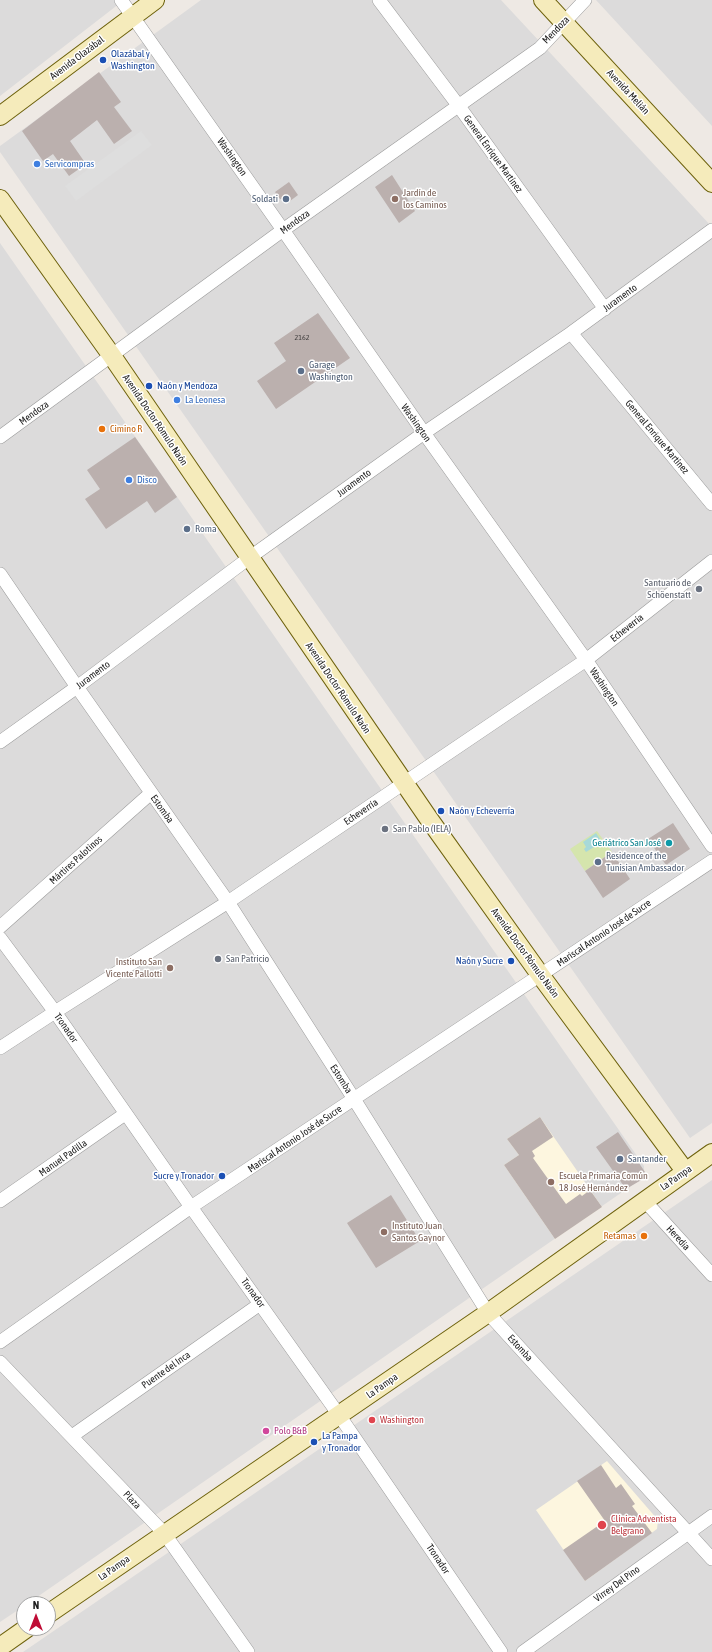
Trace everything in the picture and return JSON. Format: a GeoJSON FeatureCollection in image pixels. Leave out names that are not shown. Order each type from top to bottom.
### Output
{"type":"FeatureCollection","features":[{"type":"Feature","properties":{"kind":"street","name":"Washington"},"geometry":{"type":"LineString","coordinates":[[121,0],[424,433],[586,660],[712,846]]}},
{"type":"Feature","properties":{"kind":"street","name":"Avenida Olazábal"},"geometry":{"type":"LineString","coordinates":[[0,116],[155,0]]}},
{"type":"Feature","properties":{"kind":"street","name":"General Enrique Martínez"},"geometry":{"type":"LineString","coordinates":[[379,0],[458,105],[605,309]]}},
{"type":"Feature","properties":{"kind":"street","name":"Avenida Melián"},"geometry":{"type":"LineString","coordinates":[[543,0],[712,183]]}},
{"type":"Feature","properties":{"kind":"street","name":"Mendoza"},"geometry":{"type":"LineString","coordinates":[[0,437],[283,230],[540,48],[585,0]]}},
{"type":"Feature","properties":{"kind":"street","name":"Avenida Doctor Rómulo Naón"},"geometry":{"type":"LineString","coordinates":[[0,199],[112,356],[403,784],[541,976],[685,1171]]}},
{"type":"Feature","properties":{"kind":"street","name":"Juramento"},"geometry":{"type":"LineString","coordinates":[[0,742],[77,687],[250,558],[424,433],[605,309],[712,230]]}},
{"type":"Feature","properties":{"kind":"street","name":"General Enrique Martínez"},"geometry":{"type":"LineString","coordinates":[[571,333],[712,504]]}},
{"type":"Feature","properties":{"kind":"street","name":"Echeverría"},"geometry":{"type":"LineString","coordinates":[[0,1048],[228,902],[586,660],[712,561]]}},
{"type":"Feature","properties":{"kind":"street","name":"Estomba"},"geometry":{"type":"LineString","coordinates":[[0,574],[77,687],[228,902],[488,1313],[712,1559]]}},
{"type":"Feature","properties":{"kind":"street","name":"Mártires Palotinos"},"geometry":{"type":"LineString","coordinates":[[0,927],[152,793]]}},
{"type":"Feature","properties":{"kind":"street","name":"Mariscal Antonio José de Sucre"},"geometry":{"type":"LineString","coordinates":[[0,1342],[191,1207],[712,861]]}},
{"type":"Feature","properties":{"kind":"street","name":"Tronador"},"geometry":{"type":"LineString","coordinates":[[0,938],[55,1012],[125,1114],[339,1415],[501,1652]]}},
{"type":"Feature","properties":{"kind":"street","name":"Manuel Padilla"},"geometry":{"type":"LineString","coordinates":[[0,1201],[125,1114]]}},
{"type":"Feature","properties":{"kind":"street","name":"La Pampa"},"geometry":{"type":"LineString","coordinates":[[56,1608],[164,1533],[488,1313],[712,1152]]}},
{"type":"Feature","properties":{"kind":"street","name":"Heredia"},"geometry":{"type":"LineString","coordinates":[[644,1200],[712,1275]]}},
{"type":"Feature","properties":{"kind":"street","name":"Puente del Inca"},"geometry":{"type":"LineString","coordinates":[[72,1436],[260,1304]]}},
{"type":"Feature","properties":{"kind":"street","name":"Plaza"},"geometry":{"type":"LineString","coordinates":[[0,1362],[164,1533],[248,1652]]}},
{"type":"Feature","properties":{"kind":"street","name":"Virrey Del Pino"},"geometry":{"type":"LineString","coordinates":[[522,1652],[712,1516]]}},
{"type":"Feature","properties":{"kind":"street"},"geometry":{"type":"LineString","coordinates":[[0,1647],[16,1636]]}},
{"type":"Feature","properties":{"kind":"shaded area"},"geometry":{"type":"Polygon","coordinates":[[[0,0],[124,0],[0,96],[0,0]]]}},
{"type":"Feature","properties":{"kind":"shaded area"},"geometry":{"type":"Polygon","coordinates":[[[201,0],[501,0],[712,227],[712,1123],[690,1138],[0,152],[0,146],[201,0]]]}},
{"type":"Feature","properties":{"kind":"shaded area"},"geometry":{"type":"Polygon","coordinates":[[[596,0],[712,0],[712,126],[596,0]]]}},
{"type":"Feature","properties":{"kind":"shaded area"},"geometry":{"type":"Polygon","coordinates":[[[141,131],[152,145],[76,201],[65,186],[141,131]]]}},
{"type":"Feature","properties":{"kind":"shaded area"},"geometry":{"type":"Polygon","coordinates":[[[0,243],[644,1166],[644,1177],[39,1596],[16,1596],[16,1611],[0,1622],[0,243]]]}},
{"type":"Feature","properties":{"kind":"shaded area","name":"Escuela Primaria Común 18 José Hernández"},"geometry":{"type":"Polygon","coordinates":[[[540,1117],[602,1207],[555,1239],[504,1165],[519,1155],[507,1139],[540,1117]]]}},
{"type":"Feature","properties":{"kind":"shaded area"},"geometry":{"type":"Polygon","coordinates":[[[712,1180],[712,1652],[23,1652],[46,1636],[56,1636],[56,1629],[712,1180]]]}},
{"type":"Feature","properties":{"kind":"shaded area","name":"Clínica Adventista Belgrano"},"geometry":{"type":"Polygon","coordinates":[[[607,1461],[658,1520],[657,1529],[585,1581],[536,1510],[607,1461]]]}},
{"type":"Feature","properties":{"kind":"green space"},"geometry":{"type":"Polygon","coordinates":[[[597,831],[612,852],[585,871],[570,849],[597,831]]]}},
{"type":"Feature","properties":{"kind":"water"},"geometry":{"type":"Polygon","coordinates":[[[596,833],[602,842],[586,852],[584,849],[586,847],[583,842],[596,833]]]}},
{"type":"Feature","properties":{"kind":"building"},"geometry":{"type":"Polygon","coordinates":[[[99,72],[121,102],[114,107],[132,131],[114,144],[97,120],[70,141],[86,164],[69,176],[53,154],[43,161],[22,131],[99,72]]]}},
{"type":"Feature","properties":{"kind":"building","name":"Jardín de los Caminos"},"geometry":{"type":"Polygon","coordinates":[[[392,175],[415,211],[399,223],[375,187],[392,175]]]}},
{"type":"Feature","properties":{"kind":"building"},"geometry":{"type":"Polygon","coordinates":[[[289,182],[298,195],[290,201],[280,199],[275,192],[289,182]]]}},
{"type":"Feature","properties":{"kind":"building","name":"Garage Washington"},"geometry":{"type":"Polygon","coordinates":[[[318,313],[350,358],[276,409],[257,381],[286,361],[274,343],[318,313]]]}},
{"type":"Feature","properties":{"kind":"building","name":"Disco"},"geometry":{"type":"Polygon","coordinates":[[[135,437],[177,497],[155,513],[147,501],[106,529],[85,499],[100,489],[87,470],[135,437]]]}},
{"type":"Feature","properties":{"kind":"building","name":"Geriátrico San José"},"geometry":{"type":"Polygon","coordinates":[[[673,823],[690,849],[666,865],[648,839],[673,823]]]}},
{"type":"Feature","properties":{"kind":"building"},"geometry":{"type":"Polygon","coordinates":[[[612,852],[630,879],[603,898],[585,871],[612,852]]]}},
{"type":"Feature","properties":{"kind":"building","name":"Escuela Primaria Común 18 José Hernández"},"geometry":{"type":"Polygon","coordinates":[[[540,1117],[553,1137],[532,1151],[535,1156],[533,1158],[566,1204],[580,1194],[582,1196],[590,1190],[602,1207],[555,1239],[504,1165],[519,1155],[507,1139],[540,1117]]]}},
{"type":"Feature","properties":{"kind":"building","name":"Santander"},"geometry":{"type":"Polygon","coordinates":[[[618,1132],[645,1172],[643,1179],[626,1189],[596,1147],[618,1132]]]}},
{"type":"Feature","properties":{"kind":"building","name":"Instituto Juan Santos Gaynor"},"geometry":{"type":"Polygon","coordinates":[[[391,1195],[420,1241],[376,1268],[347,1223],[391,1195]]]}},
{"type":"Feature","properties":{"kind":"building"},"geometry":{"type":"Polygon","coordinates":[[[601,1465],[616,1488],[621,1484],[635,1504],[632,1506],[652,1533],[585,1581],[563,1550],[605,1521],[577,1481],[601,1465]]]}},
{"type":"Feature","properties":{"kind":"place","name":"Olazábal y Washington"},"geometry":{"type":"Point","coordinates":[103,60]}},
{"type":"Feature","properties":{"kind":"place","name":"Servicompras"},"geometry":{"type":"Point","coordinates":[37,164]}},
{"type":"Feature","properties":{"kind":"place","name":"Soldati"},"geometry":{"type":"Point","coordinates":[286,199]}},
{"type":"Feature","properties":{"kind":"place","name":"Jardín de los Caminos"},"geometry":{"type":"Point","coordinates":[395,199]}},
{"type":"Feature","properties":{"kind":"place","name":"Garage Washington"},"geometry":{"type":"Point","coordinates":[301,371]}},
{"type":"Feature","properties":{"kind":"place","name":"Naón y Mendoza"},"geometry":{"type":"Point","coordinates":[149,386]}},
{"type":"Feature","properties":{"kind":"place","name":"La Leonesa"},"geometry":{"type":"Point","coordinates":[177,400]}},
{"type":"Feature","properties":{"kind":"place","name":"Cimino R"},"geometry":{"type":"Point","coordinates":[102,429]}},
{"type":"Feature","properties":{"kind":"place","name":"Disco"},"geometry":{"type":"Point","coordinates":[129,480]}},
{"type":"Feature","properties":{"kind":"place","name":"Roma"},"geometry":{"type":"Point","coordinates":[187,529]}},
{"type":"Feature","properties":{"kind":"place","name":"Santuario de Schöenstatt"},"geometry":{"type":"Point","coordinates":[699,589]}},
{"type":"Feature","properties":{"kind":"place","name":"Naón y Echeverría"},"geometry":{"type":"Point","coordinates":[441,811]}},
{"type":"Feature","properties":{"kind":"place","name":"San Pablo (IELA)"},"geometry":{"type":"Point","coordinates":[385,829]}},
{"type":"Feature","properties":{"kind":"place","name":"Geriátrico San José"},"geometry":{"type":"Point","coordinates":[669,843]}},
{"type":"Feature","properties":{"kind":"place","name":"Residence of the Tunisian Ambassador"},"geometry":{"type":"Point","coordinates":[598,862]}},
{"type":"Feature","properties":{"kind":"place","name":"San Patricio"},"geometry":{"type":"Point","coordinates":[218,959]}},
{"type":"Feature","properties":{"kind":"place","name":"Naón y Sucre"},"geometry":{"type":"Point","coordinates":[511,961]}},
{"type":"Feature","properties":{"kind":"place","name":"Instituto San Vicente Pallotti"},"geometry":{"type":"Point","coordinates":[170,968]}},
{"type":"Feature","properties":{"kind":"place","name":"Santander"},"geometry":{"type":"Point","coordinates":[620,1159]}},
{"type":"Feature","properties":{"kind":"place","name":"Sucre y Tronador"},"geometry":{"type":"Point","coordinates":[222,1176]}},
{"type":"Feature","properties":{"kind":"place","name":"Escuela Primaria Común 18 José Hernández"},"geometry":{"type":"Point","coordinates":[551,1182]}},
{"type":"Feature","properties":{"kind":"place","name":"Instituto Juan Santos Gaynor"},"geometry":{"type":"Point","coordinates":[384,1232]}},
{"type":"Feature","properties":{"kind":"place","name":"Retamas"},"geometry":{"type":"Point","coordinates":[644,1236]}},
{"type":"Feature","properties":{"kind":"place","name":"Washington"},"geometry":{"type":"Point","coordinates":[372,1420]}},
{"type":"Feature","properties":{"kind":"place","name":"Polo B&B"},"geometry":{"type":"Point","coordinates":[266,1431]}},
{"type":"Feature","properties":{"kind":"place","name":"La Pampa y Tronador"},"geometry":{"type":"Point","coordinates":[314,1442]}},
{"type":"Feature","properties":{"kind":"place","name":"Clínica Adventista Belgrano"},"geometry":{"type":"Point","coordinates":[602,1525]}}]}
